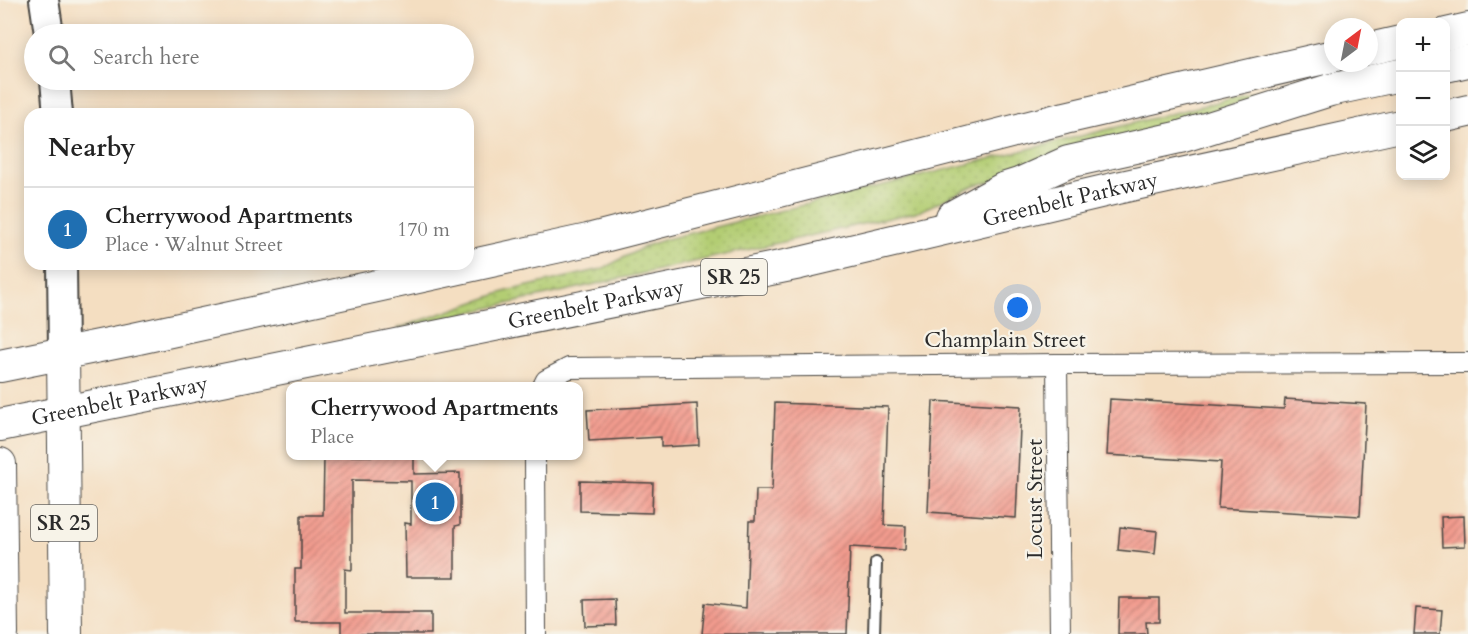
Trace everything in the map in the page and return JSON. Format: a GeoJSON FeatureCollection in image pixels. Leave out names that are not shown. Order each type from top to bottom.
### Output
{"type":"FeatureCollection","features":[{"type":"Feature","properties":{"kind":"main road"},"geometry":{"type":"LineString","coordinates":[[44,0],[48,24]]}},
{"type":"Feature","properties":{"kind":"main road"},"geometry":{"type":"LineString","coordinates":[[1450,33],[1468,29]]}},
{"type":"Feature","properties":{"kind":"main road"},"geometry":{"type":"LineString","coordinates":[[1378,47],[1396,43]]}},
{"type":"Feature","properties":{"kind":"main road"},"geometry":{"type":"LineString","coordinates":[[474,265],[588,240],[1065,118],[1324,58]]}},
{"type":"Feature","properties":{"kind":"main road"},"geometry":{"type":"LineString","coordinates":[[1450,65],[1468,61]]}},
{"type":"Feature","properties":{"kind":"main road"},"geometry":{"type":"LineString","coordinates":[[920,235],[1003,189],[1068,162],[1180,137],[1322,92],[1396,76]]}},
{"type":"Feature","properties":{"kind":"main road"},"geometry":{"type":"LineString","coordinates":[[56,90],[57,108]]}},
{"type":"Feature","properties":{"kind":"main road"},"geometry":{"type":"LineString","coordinates":[[1450,115],[1468,111]]}},
{"type":"Feature","properties":{"kind":"main road","name":"Greenbelt Parkway"},"geometry":{"type":"LineString","coordinates":[[0,425],[800,263],[1117,188],[1396,127]]}},
{"type":"Feature","properties":{"kind":"main road"},"geometry":{"type":"LineString","coordinates":[[62,270],[63,413]]}},
{"type":"Feature","properties":{"kind":"main road"},"geometry":{"type":"LineString","coordinates":[[0,365],[129,340],[450,270]]}},
{"type":"Feature","properties":{"kind":"main road"},"geometry":{"type":"LineString","coordinates":[[0,357],[0,389]]}},
{"type":"Feature","properties":{"kind":"main road","name":"SR 25"},"geometry":{"type":"LineString","coordinates":[[63,413],[66,634]]}},
{"type":"Feature","properties":{"kind":"main road"},"geometry":{"type":"LineString","coordinates":[[0,464],[2,634]]}},
{"type":"Feature","properties":{"kind":"street","name":"Champlain Street"},"geometry":{"type":"LineString","coordinates":[[546,382],[569,368],[1468,363]]}},
{"type":"Feature","properties":{"kind":"street","name":"Locust Street"},"geometry":{"type":"LineString","coordinates":[[1058,364],[1060,634]]}},
{"type":"Feature","properties":{"kind":"street"},"geometry":{"type":"LineString","coordinates":[[535,460],[536,634]]}},
{"type":"Feature","properties":{"kind":"lane"},"geometry":{"type":"LineString","coordinates":[[874,634],[876,563]]}},
{"type":"Feature","properties":{"kind":"green space"},"geometry":{"type":"Polygon","coordinates":[[[1314,78],[1009,178],[975,185],[920,211],[396,329],[507,291],[602,269],[646,246],[663,240],[1314,78]]]}},
{"type":"Feature","properties":{"kind":"building"},"geometry":{"type":"Polygon","coordinates":[[[1110,399],[1284,409],[1285,399],[1366,404],[1360,516],[1218,508],[1221,462],[1107,455],[1110,399]]]}},
{"type":"Feature","properties":{"kind":"building"},"geometry":{"type":"Polygon","coordinates":[[[933,401],[1021,406],[1016,518],[928,512],[933,401]]]}},
{"type":"Feature","properties":{"kind":"building"},"geometry":{"type":"Polygon","coordinates":[[[775,403],[888,407],[884,525],[906,526],[905,550],[850,547],[847,634],[702,634],[705,603],[746,608],[749,521],[755,521],[756,490],[772,490],[775,403]]]}},
{"type":"Feature","properties":{"kind":"building"},"geometry":{"type":"Polygon","coordinates":[[[697,404],[699,445],[661,447],[661,437],[589,441],[587,410],[697,404]]]}},
{"type":"Feature","properties":{"kind":"building"},"geometry":{"type":"Polygon","coordinates":[[[324,460],[414,460],[414,474],[460,473],[460,525],[455,526],[455,577],[406,577],[405,523],[411,524],[411,481],[352,480],[352,570],[345,569],[345,613],[431,613],[431,634],[341,634],[341,622],[295,622],[295,569],[301,569],[301,515],[323,515],[324,460]]]}},
{"type":"Feature","properties":{"kind":"building"},"geometry":{"type":"Polygon","coordinates":[[[580,481],[653,483],[652,513],[580,511],[580,481]]]}},
{"type":"Feature","properties":{"kind":"building"},"geometry":{"type":"Polygon","coordinates":[[[1464,516],[1465,546],[1442,547],[1441,517],[1464,516]]]}},
{"type":"Feature","properties":{"kind":"building"},"geometry":{"type":"Polygon","coordinates":[[[1120,527],[1157,531],[1155,554],[1118,550],[1120,527]]]}},
{"type":"Feature","properties":{"kind":"building"},"geometry":{"type":"Polygon","coordinates":[[[1119,598],[1159,598],[1159,622],[1146,622],[1147,634],[1118,634],[1119,598]]]}},
{"type":"Feature","properties":{"kind":"building"},"geometry":{"type":"Polygon","coordinates":[[[615,599],[616,625],[585,626],[584,600],[615,599]]]}},
{"type":"Feature","properties":{"kind":"building"},"geometry":{"type":"Polygon","coordinates":[[[1416,608],[1442,610],[1440,634],[1414,634],[1416,608]]]}},
{"type":"Feature","properties":{"kind":"place","name":"Cherrywood Apartments"},"geometry":{"type":"Point","coordinates":[435,502]}}]}
